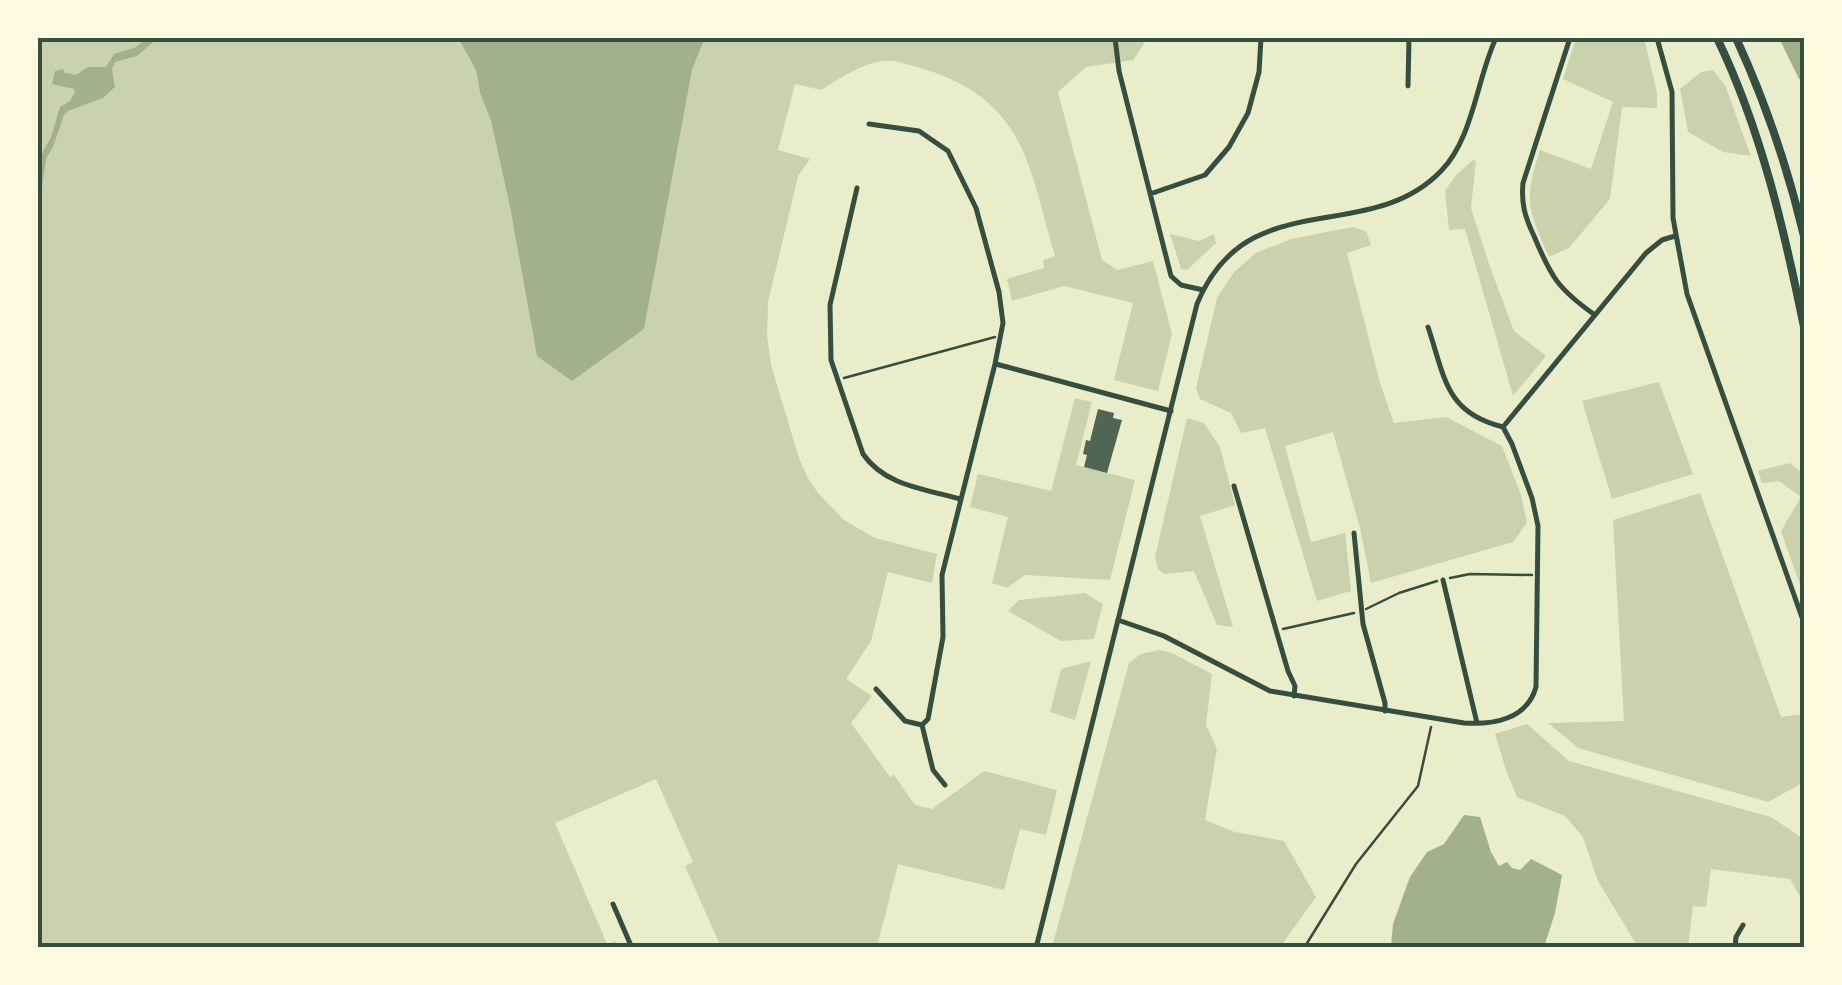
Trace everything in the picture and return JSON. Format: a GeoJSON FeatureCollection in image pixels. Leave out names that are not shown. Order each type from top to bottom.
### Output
{"type":"FeatureCollection","features":[{"type":"Feature","properties":{"kind":"highway"},"geometry":{"type":"LineString","coordinates":[[1717,38],[1750,119],[1778,208],[1804,327]]}},
{"type":"Feature","properties":{"kind":"highway"},"geometry":{"type":"LineString","coordinates":[[1736,38],[1766,112],[1804,236]]}},
{"type":"Feature","properties":{"kind":"street"},"geometry":{"type":"LineString","coordinates":[[1114,38],[1172,276],[1181,285],[1203,290]]}},
{"type":"Feature","properties":{"kind":"street"},"geometry":{"type":"LineString","coordinates":[[1150,194],[1205,175],[1228,146],[1248,113],[1259,72],[1261,38]]}},
{"type":"Feature","properties":{"kind":"street"},"geometry":{"type":"LineString","coordinates":[[1408,86],[1409,38]]}},
{"type":"Feature","properties":{"kind":"street"},"geometry":{"type":"LineString","coordinates":[[1036,948],[1203,290],[1218,265],[1238,247],[1265,232],[1387,204],[1431,181],[1460,145],[1496,38]]}},
{"type":"Feature","properties":{"kind":"street"},"geometry":{"type":"LineString","coordinates":[[1570,38],[1523,184],[1521,202],[1549,272],[1562,289],[1595,315]]}},
{"type":"Feature","properties":{"kind":"street"},"geometry":{"type":"LineString","coordinates":[[1657,38],[1672,92],[1675,236],[1687,294],[1804,623]]}},
{"type":"Feature","properties":{"kind":"street"},"geometry":{"type":"LineString","coordinates":[[869,124],[919,131],[948,151],[976,208],[1004,323],[942,575],[943,637],[928,719],[922,725]]}},
{"type":"Feature","properties":{"kind":"street"},"geometry":{"type":"LineString","coordinates":[[857,188],[830,305],[831,360],[863,454],[871,466],[888,479],[960,499]]}},
{"type":"Feature","properties":{"kind":"street"},"geometry":{"type":"LineString","coordinates":[[1503,427],[1646,253],[1662,240],[1675,236]]}},
{"type":"Feature","properties":{"kind":"street"},"geometry":{"type":"LineString","coordinates":[[1118,620],[1164,636],[1260,686],[1294,696],[1477,724],[1510,718],[1523,710],[1534,697],[1536,686],[1536,513],[1503,427],[1470,416],[1456,403],[1428,326]]}},
{"type":"Feature","properties":{"kind":"street"},"geometry":{"type":"LineString","coordinates":[[996,364],[1172,412]]}},
{"type":"Feature","properties":{"kind":"street"},"geometry":{"type":"LineString","coordinates":[[1234,486],[1295,686],[1294,696]]}},
{"type":"Feature","properties":{"kind":"street"},"geometry":{"type":"LineString","coordinates":[[1354,533],[1363,624],[1385,711]]}},
{"type":"Feature","properties":{"kind":"street"},"geometry":{"type":"LineString","coordinates":[[1442,580],[1477,724]]}},
{"type":"Feature","properties":{"kind":"street"},"geometry":{"type":"LineString","coordinates":[[876,689],[905,721],[922,725]]}},
{"type":"Feature","properties":{"kind":"street"},"geometry":{"type":"LineString","coordinates":[[922,725],[933,770],[945,786]]}},
{"type":"Feature","properties":{"kind":"street"},"geometry":{"type":"LineString","coordinates":[[614,904],[632,948]]}},
{"type":"Feature","properties":{"kind":"street"},"geometry":{"type":"LineString","coordinates":[[1735,948],[1743,925]]}},
{"type":"Feature","properties":{"kind":"path"},"geometry":{"type":"LineString","coordinates":[[838,380],[991,336],[1001,338]]}},
{"type":"Feature","properties":{"kind":"path"},"geometry":{"type":"LineString","coordinates":[[1277,631],[1362,610],[1399,593],[1470,574],[1538,576]]}},
{"type":"Feature","properties":{"kind":"path"},"geometry":{"type":"LineString","coordinates":[[1304,948],[1356,864],[1418,786],[1431,724]]}},
{"type":"Feature","properties":{"kind":"shaded area"},"geometry":{"type":"Polygon","coordinates":[[[38,38],[458,38],[476,70],[511,212],[692,70],[705,38],[1148,38],[1133,60],[1086,67],[1058,92],[1102,260],[1118,270],[1153,261],[1172,334],[1158,391],[1114,380],[1133,303],[1064,286],[1012,301],[1007,279],[1044,268],[1043,260],[1055,256],[1020,145],[1004,119],[970,89],[943,76],[891,61],[859,68],[821,90],[795,84],[778,150],[810,159],[798,176],[768,302],[771,365],[799,458],[818,493],[844,520],[875,538],[937,554],[932,583],[888,572],[871,641],[846,679],[872,696],[851,723],[915,805],[932,809],[984,771],[1057,790],[1046,835],[1020,829],[1004,890],[898,864],[877,947],[721,947],[685,866],[693,862],[656,779],[555,823],[607,944],[615,941],[618,947],[38,947],[38,38]]]}},
{"type":"Feature","properties":{"kind":"shaded area"},"geometry":{"type":"Polygon","coordinates":[[[146,38],[158,38],[137,56],[115,62],[115,87],[103,98],[64,115],[46,159],[38,229],[39,159],[60,107],[75,92],[52,84],[55,71],[63,69],[76,75],[88,67],[106,67],[114,54],[136,47],[146,38]]]}},
{"type":"Feature","properties":{"kind":"shaded area"},"geometry":{"type":"Polygon","coordinates":[[[458,38],[705,38],[692,70],[644,329],[572,381],[537,356],[491,121],[476,70],[458,38]]]}},
{"type":"Feature","properties":{"kind":"shaded area"},"geometry":{"type":"Polygon","coordinates":[[[1576,38],[1644,38],[1657,108],[1622,107],[1610,199],[1569,248],[1549,257],[1530,205],[1531,182],[1540,150],[1591,169],[1613,102],[1563,79],[1576,38]]]}},
{"type":"Feature","properties":{"kind":"shaded area"},"geometry":{"type":"Polygon","coordinates":[[[1779,38],[1804,38],[1804,79],[1799,79],[1779,38]]]}},
{"type":"Feature","properties":{"kind":"shaded area"},"geometry":{"type":"Polygon","coordinates":[[[1713,70],[1725,85],[1751,156],[1723,152],[1688,132],[1680,89],[1701,72],[1713,70]]]}},
{"type":"Feature","properties":{"kind":"shaded area"},"geometry":{"type":"Polygon","coordinates":[[[1476,161],[1471,208],[1490,267],[1514,331],[1546,356],[1513,396],[1465,229],[1449,230],[1445,191],[1476,161]]]}},
{"type":"Feature","properties":{"kind":"shaded area"},"geometry":{"type":"Polygon","coordinates":[[[1352,227],[1366,231],[1371,245],[1347,253],[1394,423],[1446,417],[1502,446],[1527,523],[1513,542],[1371,583],[1333,432],[1285,446],[1311,542],[1345,533],[1351,591],[1317,601],[1265,428],[1241,433],[1231,413],[1200,399],[1196,388],[1217,298],[1234,272],[1256,253],[1291,239],[1352,227]]]}},
{"type":"Feature","properties":{"kind":"shaded area"},"geometry":{"type":"Polygon","coordinates":[[[1170,234],[1199,241],[1214,234],[1216,243],[1187,270],[1181,269],[1170,234]]]}},
{"type":"Feature","properties":{"kind":"shaded area"},"geometry":{"type":"Polygon","coordinates":[[[1659,382],[1693,474],[1612,499],[1582,401],[1659,382]]]}},
{"type":"Feature","properties":{"kind":"shaded area"},"geometry":{"type":"Polygon","coordinates":[[[1075,398],[1092,402],[1076,465],[1135,480],[1110,580],[1025,575],[1007,588],[992,583],[1008,517],[970,507],[978,474],[1051,491],[1075,398]]]}},
{"type":"Feature","properties":{"kind":"shaded area"},"geometry":{"type":"Polygon","coordinates":[[[1187,418],[1204,423],[1220,447],[1235,505],[1200,516],[1233,627],[1217,625],[1194,571],[1164,574],[1155,557],[1187,418]]]}},
{"type":"Feature","properties":{"kind":"shaded area"},"geometry":{"type":"Polygon","coordinates":[[[1790,463],[1804,474],[1804,596],[1781,531],[1801,497],[1779,481],[1762,483],[1758,471],[1790,463]]]}},
{"type":"Feature","properties":{"kind":"shaded area"},"geometry":{"type":"Polygon","coordinates":[[[1700,493],[1781,717],[1804,714],[1804,782],[1768,802],[1578,748],[1548,723],[1624,721],[1613,520],[1700,493]]]}},
{"type":"Feature","properties":{"kind":"shaded area"},"geometry":{"type":"Polygon","coordinates":[[[1085,593],[1103,604],[1094,639],[1061,641],[1008,611],[1019,600],[1085,593]]]}},
{"type":"Feature","properties":{"kind":"shaded area"},"geometry":{"type":"Polygon","coordinates":[[[1159,650],[1212,674],[1206,725],[1217,749],[1205,820],[1235,832],[1284,841],[1316,897],[1280,947],[1052,947],[1129,663],[1141,654],[1159,650]]]}},
{"type":"Feature","properties":{"kind":"shaded area"},"geometry":{"type":"Polygon","coordinates":[[[1091,661],[1075,720],[1050,712],[1061,669],[1091,661]]]}},
{"type":"Feature","properties":{"kind":"shaded area"},"geometry":{"type":"Polygon","coordinates":[[[1527,724],[1569,761],[1771,817],[1804,839],[1804,903],[1790,879],[1711,869],[1706,907],[1693,906],[1688,947],[1638,947],[1598,881],[1583,837],[1565,816],[1517,797],[1495,734],[1527,724]]]}},
{"type":"Feature","properties":{"kind":"shaded area"},"geometry":{"type":"Polygon","coordinates":[[[1464,815],[1480,817],[1499,866],[1507,862],[1520,870],[1531,859],[1562,875],[1544,947],[1391,947],[1393,924],[1410,877],[1427,852],[1444,844],[1464,815]]]}},
{"type":"Feature","properties":{"kind":"building"},"geometry":{"type":"Polygon","coordinates":[[[1098,409],[1114,413],[1113,418],[1122,420],[1107,473],[1084,467],[1086,440],[1090,441],[1098,409]]]}}]}
